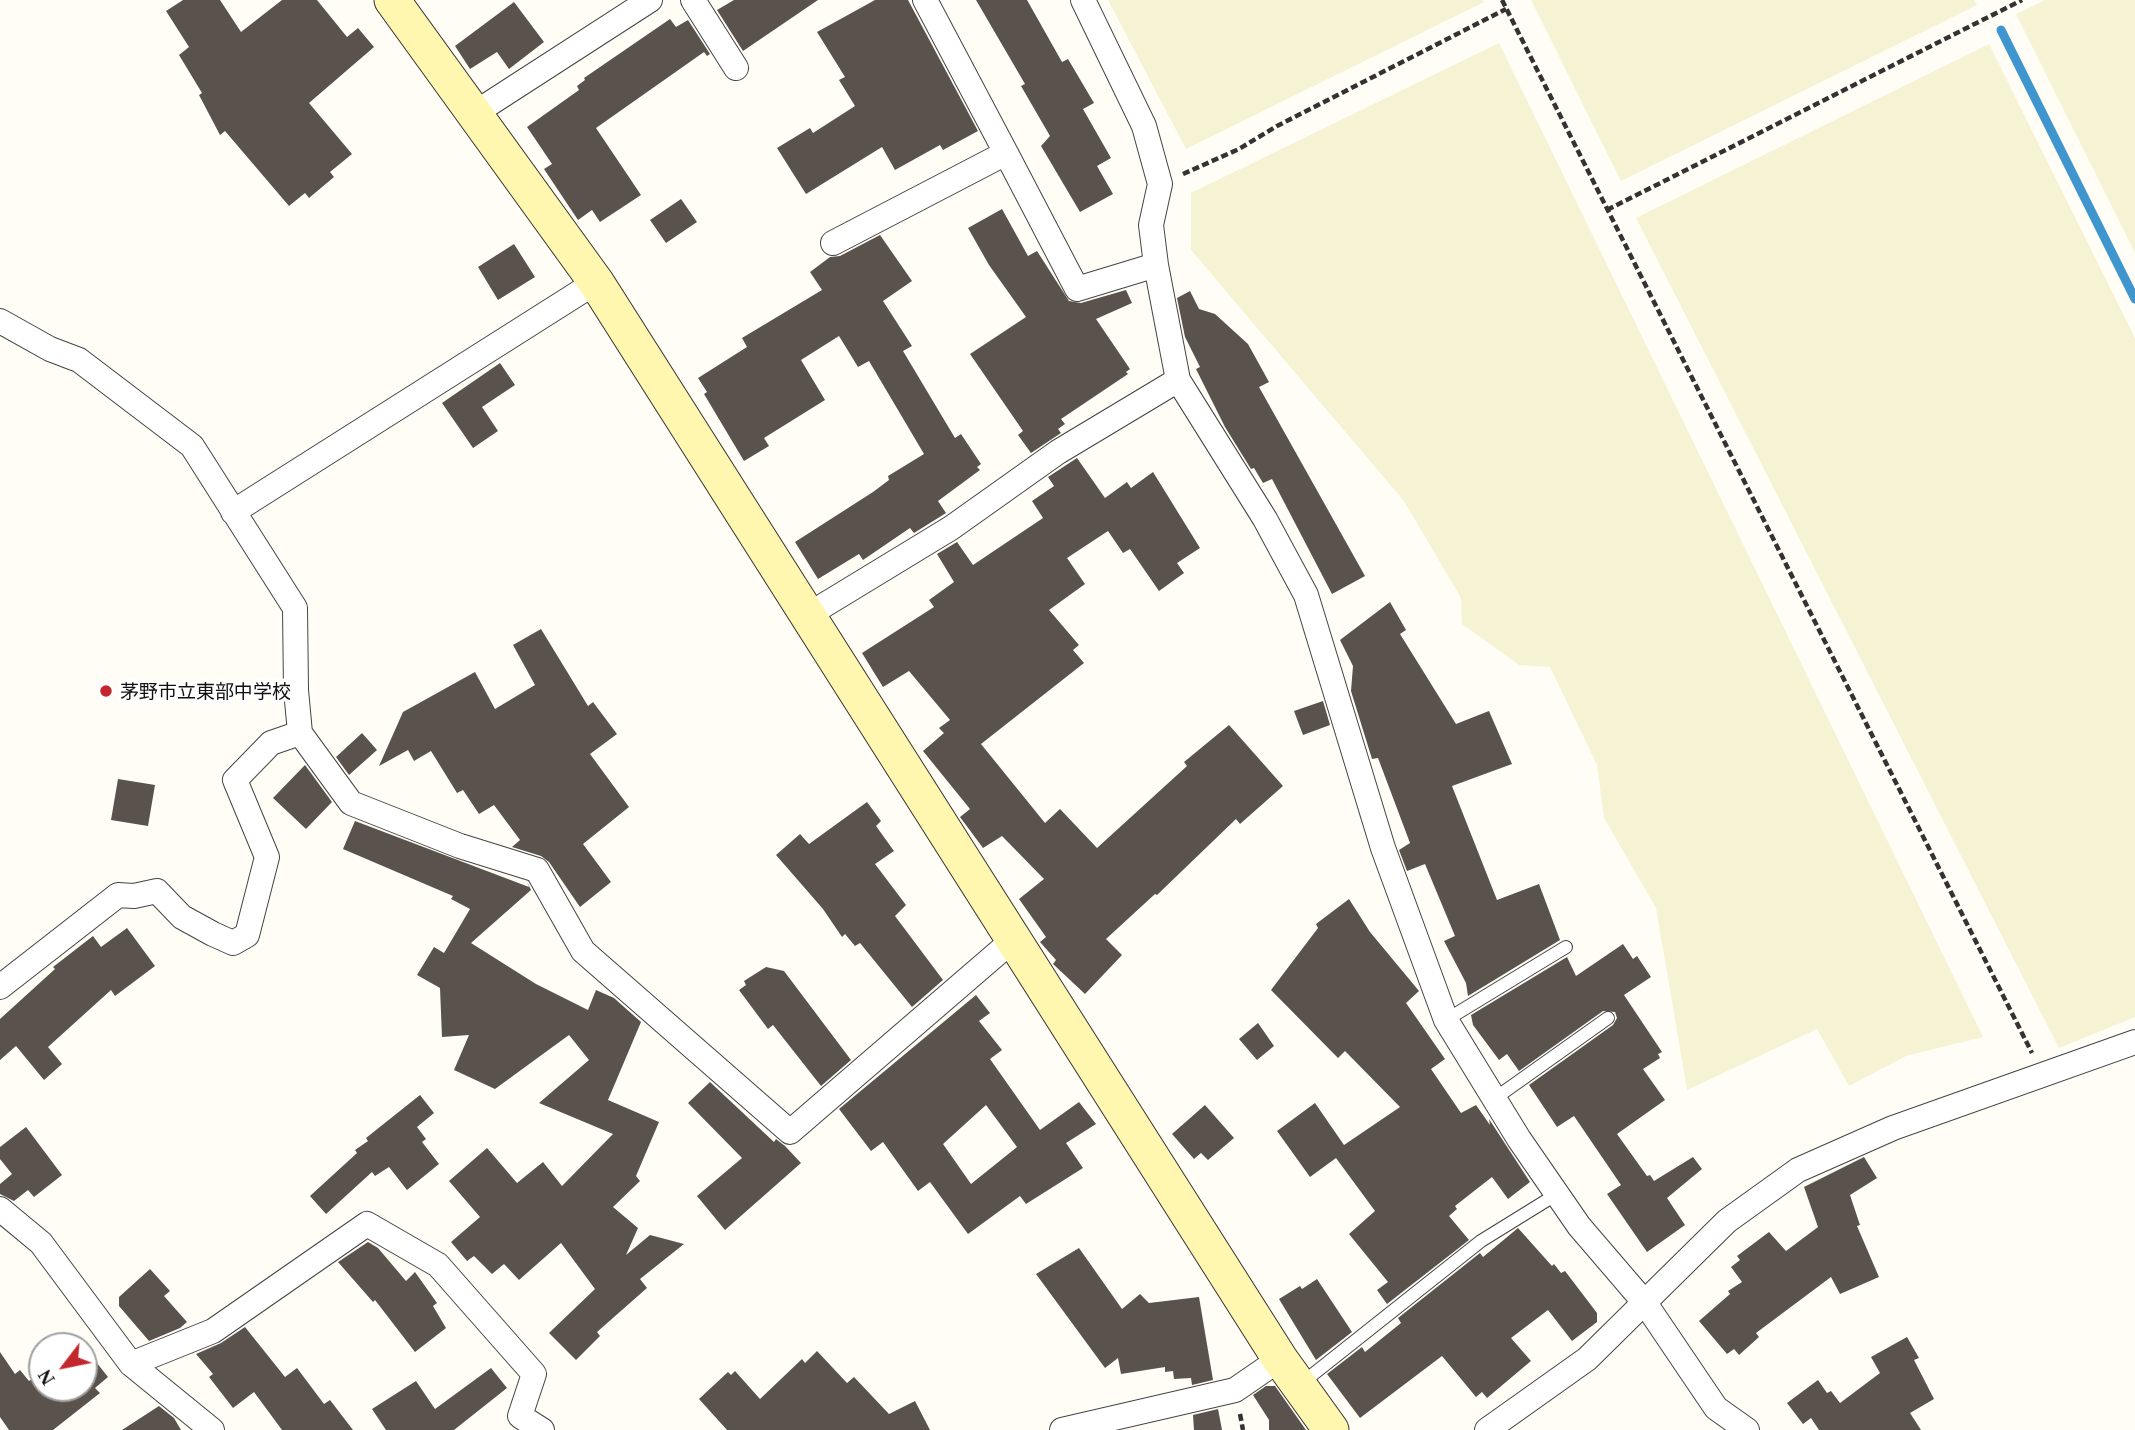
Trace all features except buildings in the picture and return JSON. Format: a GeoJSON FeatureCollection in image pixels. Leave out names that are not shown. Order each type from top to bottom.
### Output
{"type":"FeatureCollection","features":[{"type":"Feature","properties":{"kind":"street"},"geometry":{"type":"LineString","coordinates":[[392,0],[596,282],[1289,1372],[1331,1430]]}},
{"type":"Feature","properties":{"kind":"street"},"geometry":{"type":"LineString","coordinates":[[475,113],[650,0]]}},
{"type":"Feature","properties":{"kind":"street"},"geometry":{"type":"LineString","coordinates":[[693,0],[736,68]]}},
{"type":"Feature","properties":{"kind":"street"},"geometry":{"type":"LineString","coordinates":[[925,0],[1077,289],[1156,265]]}},
{"type":"Feature","properties":{"kind":"street"},"geometry":{"type":"LineString","coordinates":[[1083,0],[1144,126],[1160,184],[1151,225],[1178,380],[1265,519],[1306,595],[1383,848],[1446,1020],[1494,1099],[1579,1226],[1645,1303],[1716,1408],[1747,1430]]}},
{"type":"Feature","properties":{"kind":"street"},"geometry":{"type":"LineString","coordinates":[[833,243],[1006,153]]}},
{"type":"Feature","properties":{"kind":"street"},"geometry":{"type":"LineString","coordinates":[[233,512],[596,282]]}},
{"type":"Feature","properties":{"kind":"street"},"geometry":{"type":"LineString","coordinates":[[0,321],[50,349],[79,360],[192,446],[295,608],[296,690],[300,733],[351,803],[460,846],[537,870],[583,951],[790,1132],[1014,939]]}},
{"type":"Feature","properties":{"kind":"street"},"geometry":{"type":"LineString","coordinates":[[808,615],[951,528],[1058,452],[1178,380]]}},
{"type":"Feature","properties":{"kind":"street"},"geometry":{"type":"LineString","coordinates":[[0,987],[118,895],[134,896],[157,891],[182,916],[214,934],[233,943],[247,935],[267,857],[235,780],[271,743],[300,733]]}},
{"type":"Feature","properties":{"kind":"street"},"geometry":{"type":"LineString","coordinates":[[1487,1430],[1587,1359],[1727,1221],[1798,1170],[1893,1128],[2135,1042]]}},
{"type":"Feature","properties":{"kind":"street"},"geometry":{"type":"LineString","coordinates":[[0,1209],[41,1243],[131,1364],[212,1430]]}},
{"type":"Feature","properties":{"kind":"street"},"geometry":{"type":"LineString","coordinates":[[131,1364],[213,1331],[367,1224],[438,1265],[534,1374],[520,1416],[542,1430]]}},
{"type":"Feature","properties":{"kind":"street"},"geometry":{"type":"LineString","coordinates":[[1062,1430],[1235,1390],[1289,1372]]}},
{"type":"Feature","properties":{"kind":"lane"},"geometry":{"type":"LineString","coordinates":[[1446,1020],[1566,947]]}},
{"type":"Feature","properties":{"kind":"lane"},"geometry":{"type":"LineString","coordinates":[[1494,1099],[1608,1018]]}},
{"type":"Feature","properties":{"kind":"lane"},"geometry":{"type":"LineString","coordinates":[[1289,1372],[1481,1241],[1557,1194]]}},
{"type":"Feature","properties":{"kind":"path"},"geometry":{"type":"LineString","coordinates":[[1502,0],[2043,1074]]}},
{"type":"Feature","properties":{"kind":"path"},"geometry":{"type":"LineString","coordinates":[[1608,210],[2022,0]]}},
{"type":"Feature","properties":{"kind":"path"},"geometry":{"type":"LineString","coordinates":[[1160,184],[1239,149],[1277,126],[1506,9]]}},
{"type":"Feature","properties":{"kind":"shaded area"},"geometry":{"type":"Polygon","coordinates":[[[1108,0],[1483,0],[1484,2],[1186,149],[1108,0]]]}},
{"type":"Feature","properties":{"kind":"shaded area"},"geometry":{"type":"Polygon","coordinates":[[[1531,0],[1974,0],[1977,5],[1621,181],[1531,0]]]}},
{"type":"Feature","properties":{"kind":"shaded area"},"geometry":{"type":"Polygon","coordinates":[[[2045,0],[2135,0],[2135,253],[2016,14],[2045,0]]]}},
{"type":"Feature","properties":{"kind":"shaded area"},"geometry":{"type":"Polygon","coordinates":[[[1499,43],[1983,1037],[1906,1056],[1849,1086],[1817,1029],[1687,1090],[1656,908],[1604,818],[1597,765],[1550,667],[1519,665],[1462,624],[1461,598],[1404,501],[1191,250],[1191,193],[1499,43]]]}},
{"type":"Feature","properties":{"kind":"shaded area"},"geometry":{"type":"Polygon","coordinates":[[[1989,44],[2135,338],[2135,1017],[2059,1048],[1636,218],[1989,44]]]}},
{"type":"Feature","properties":{"kind":"waterway"},"geometry":{"type":"LineString","coordinates":[[2001,30],[2135,299]]}},
{"type":"Feature","properties":{"kind":"place","name":"茅野市立東部中学校"},"geometry":{"type":"Point","coordinates":[106,691]}}]}
